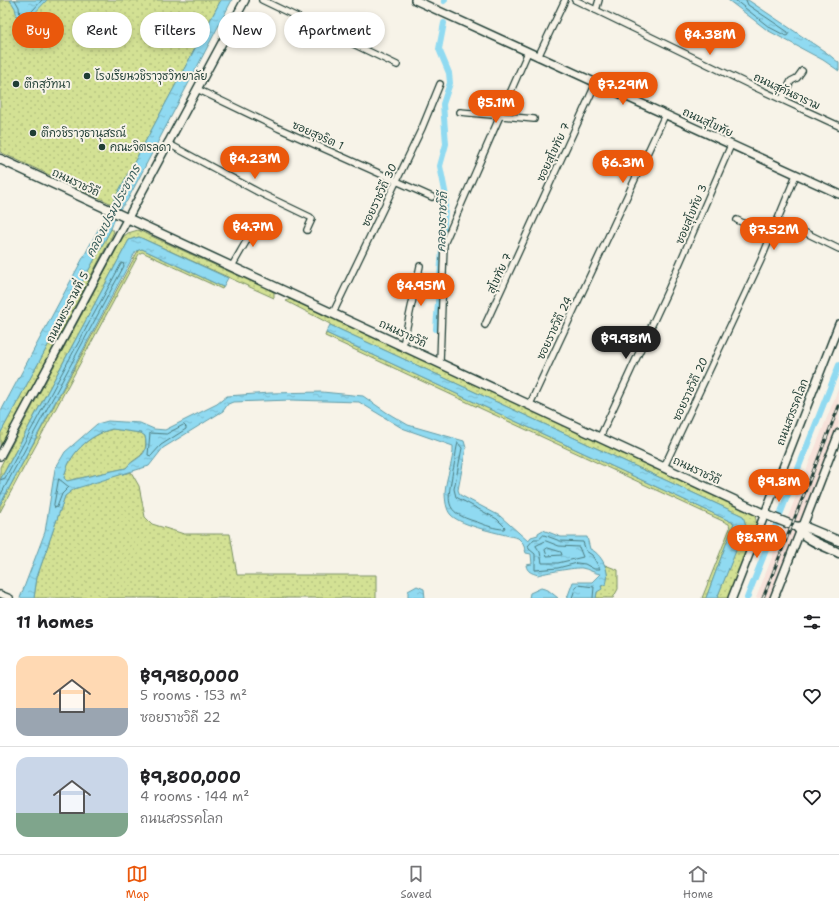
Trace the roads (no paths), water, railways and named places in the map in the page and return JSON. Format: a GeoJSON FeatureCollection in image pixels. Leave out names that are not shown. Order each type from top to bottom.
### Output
{"type":"FeatureCollection","features":[{"type":"Feature","properties":{"kind":"main road","name":"ถนนราชวิถี"},"geometry":{"type":"LineString","coordinates":[[0,159],[783,521],[839,553]]}},
{"type":"Feature","properties":{"kind":"main road","name":"ถนนราชวิถี"},"geometry":{"type":"LineString","coordinates":[[801,530],[839,541]]}},
{"type":"Feature","properties":{"kind":"main road"},"geometry":{"type":"LineString","coordinates":[[801,530],[839,547]]}},
{"type":"Feature","properties":{"kind":"street","name":"ถนนพระรามที่ 5"},"geometry":{"type":"LineString","coordinates":[[0,456],[245,0]]}},
{"type":"Feature","properties":{"kind":"street"},"geometry":{"type":"LineString","coordinates":[[262,0],[398,65]]}},
{"type":"Feature","properties":{"kind":"street","name":"ถนนสุโขทัย"},"geometry":{"type":"LineString","coordinates":[[415,0],[839,194]]}},
{"type":"Feature","properties":{"kind":"street"},"geometry":{"type":"LineString","coordinates":[[538,57],[566,0]]}},
{"type":"Feature","properties":{"kind":"street","name":"ถนนสุคันธาราม"},"geometry":{"type":"LineString","coordinates":[[575,0],[839,126]]}},
{"type":"Feature","properties":{"kind":"street"},"geometry":{"type":"LineString","coordinates":[[596,10],[599,0]]}},
{"type":"Feature","properties":{"kind":"street"},"geometry":{"type":"LineString","coordinates":[[440,362],[444,244],[528,52]]}},
{"type":"Feature","properties":{"kind":"street"},"geometry":{"type":"LineString","coordinates":[[782,99],[791,81],[797,78],[802,71]]}},
{"type":"Feature","properties":{"kind":"street","name":"ซอยสุโขทัย 7"},"geometry":{"type":"LineString","coordinates":[[529,229],[596,83]]}},
{"type":"Feature","properties":{"kind":"street","name":"ซอยราชวิถี 30"},"geometry":{"type":"LineString","coordinates":[[333,313],[422,128],[440,84]]}},
{"type":"Feature","properties":{"kind":"street","name":"ซอยสุจริต 1"},"geometry":{"type":"LineString","coordinates":[[197,89],[278,128],[432,197]]}},
{"type":"Feature","properties":{"kind":"street"},"geometry":{"type":"LineString","coordinates":[[460,112],[534,119]]}},
{"type":"Feature","properties":{"kind":"street","name":"ซอยราชวิถี 24"},"geometry":{"type":"LineString","coordinates":[[530,404],[665,115]]}},
{"type":"Feature","properties":{"kind":"street"},"geometry":{"type":"LineString","coordinates":[[167,143],[260,193],[310,217],[312,219],[307,230]]}},
{"type":"Feature","properties":{"kind":"street","name":"ซอยสุโขทัย 3"},"geometry":{"type":"LineString","coordinates":[[600,437],[668,290],[731,145]]}},
{"type":"Feature","properties":{"kind":"street","name":"ซอยราชวิถี 20"},"geometry":{"type":"LineString","coordinates":[[664,467],[771,236],[796,175]]}},
{"type":"Feature","properties":{"kind":"street"},"geometry":{"type":"LineString","coordinates":[[736,220],[771,236]]}},
{"type":"Feature","properties":{"kind":"street"},"geometry":{"type":"LineString","coordinates":[[232,266],[258,221]]}},
{"type":"Feature","properties":{"kind":"street","name":"สุโขทัย 7"},"geometry":{"type":"LineString","coordinates":[[485,325],[529,229]]}},
{"type":"Feature","properties":{"kind":"street"},"geometry":{"type":"LineString","coordinates":[[800,230],[839,249]]}},
{"type":"Feature","properties":{"kind":"street"},"geometry":{"type":"LineString","coordinates":[[403,345],[420,266]]}},
{"type":"Feature","properties":{"kind":"street","name":"ถนนสวรรคโลก"},"geometry":{"type":"LineString","coordinates":[[732,598],[767,514],[839,324]]}},
{"type":"Feature","properties":{"kind":"street"},"geometry":{"type":"LineString","coordinates":[[774,598],[839,433]]}},
{"type":"Feature","properties":{"kind":"street"},"geometry":{"type":"LineString","coordinates":[[0,594],[10,598]]}},
{"type":"Feature","properties":{"kind":"water"},"geometry":{"type":"Polygon","coordinates":[[[10,0],[47,0],[36,12],[16,12],[10,0]]]}},
{"type":"Feature","properties":{"kind":"water"},"geometry":{"type":"Polygon","coordinates":[[[221,0],[232,0],[226,12],[218,12],[218,27],[210,42],[210,21],[221,0]]]}},
{"type":"Feature","properties":{"kind":"water"},"geometry":{"type":"Polygon","coordinates":[[[728,0],[748,0],[827,53],[839,63],[839,71],[823,60],[767,30],[728,0]]]}},
{"type":"Feature","properties":{"kind":"water","name":"คลองเปรมประชากร"},"geometry":{"type":"Polygon","coordinates":[[[195,48],[207,48],[127,201],[117,212],[111,229],[0,434],[0,413],[195,48]]]}},
{"type":"Feature","properties":{"kind":"water"},"geometry":{"type":"Polygon","coordinates":[[[139,237],[228,278],[223,287],[142,249],[136,251],[0,505],[0,480],[129,240],[139,237]]]}},
{"type":"Feature","properties":{"kind":"water"},"geometry":{"type":"Polygon","coordinates":[[[330,325],[743,516],[746,526],[717,598],[706,598],[734,523],[326,333],[330,325]]]}},
{"type":"Feature","properties":{"kind":"water"},"geometry":{"type":"Polygon","coordinates":[[[322,392],[363,396],[408,425],[464,441],[466,448],[458,490],[460,495],[500,516],[528,541],[531,537],[538,535],[538,533],[543,530],[561,537],[587,537],[590,549],[598,554],[604,564],[607,574],[606,584],[601,586],[602,589],[597,592],[596,598],[567,598],[573,582],[592,582],[600,574],[579,568],[560,570],[538,575],[534,574],[529,571],[526,565],[532,564],[531,554],[526,553],[523,543],[518,538],[464,523],[451,515],[447,507],[445,492],[453,446],[402,428],[359,402],[291,400],[233,402],[228,404],[223,411],[163,448],[149,466],[74,489],[65,496],[37,577],[34,598],[20,598],[45,532],[55,469],[65,452],[97,424],[108,421],[140,423],[154,429],[165,430],[217,404],[227,396],[322,392]],[[112,429],[95,436],[75,454],[66,469],[64,478],[67,481],[126,468],[141,456],[146,449],[145,436],[141,433],[112,429]]]}},
{"type":"Feature","properties":{"kind":"water"},"geometry":{"type":"Polygon","coordinates":[[[417,586],[424,589],[425,598],[408,598],[408,591],[417,586]]]}},
{"type":"Feature","properties":{"kind":"water"},"geometry":{"type":"Polygon","coordinates":[[[541,588],[548,590],[558,598],[529,598],[530,593],[541,588]]]}},
{"type":"Feature","properties":{"kind":"waterway","name":"คลองราชวิถี"},"geometry":{"type":"LineString","coordinates":[[436,329],[446,196],[440,166],[446,144],[443,104],[450,83],[449,73],[439,49],[444,23]]}},
{"type":"Feature","properties":{"kind":"waterway"},"geometry":{"type":"LineString","coordinates":[[747,598],[839,365]]}},
{"type":"Feature","properties":{"kind":"railway"},"geometry":{"type":"LineString","coordinates":[[763,598],[839,406]]}},
{"type":"Feature","properties":{"kind":"place","name":"โรงเรียนวชิราวุธวิทยาลัย"},"geometry":{"type":"Point","coordinates":[87,76]}},
{"type":"Feature","properties":{"kind":"place","name":"ตึกสุวัทนา"},"geometry":{"type":"Point","coordinates":[16,84]}},
{"type":"Feature","properties":{"kind":"place","name":"ตึกวชิราวุธานุสรณ์"},"geometry":{"type":"Point","coordinates":[33,133]}},
{"type":"Feature","properties":{"kind":"place","name":"คณะจิตรลดา"},"geometry":{"type":"Point","coordinates":[102,147]}}]}
